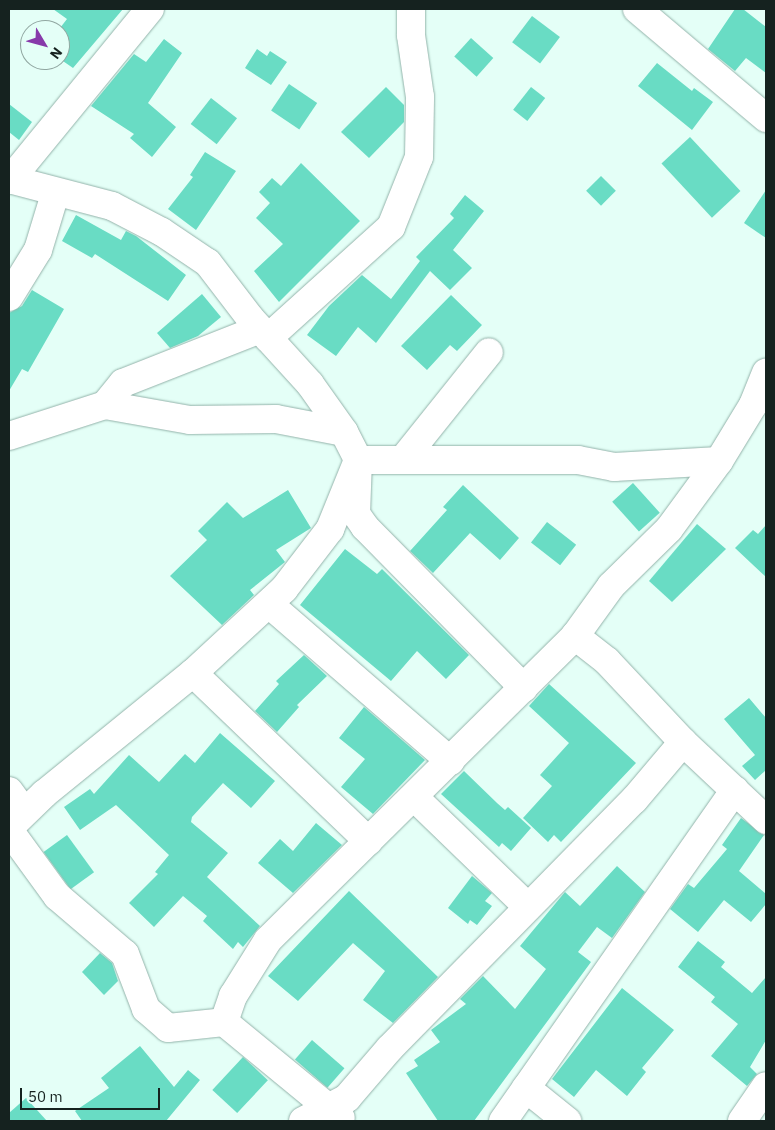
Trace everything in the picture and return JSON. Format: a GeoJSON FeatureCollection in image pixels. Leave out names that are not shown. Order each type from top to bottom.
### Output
{"type":"FeatureCollection","features":[{"type":"Feature","properties":{"kind":"street"},"geometry":{"type":"LineString","coordinates":[[150,9],[9,179],[55,194],[112,206],[162,232],[208,264],[264,334],[310,384],[344,432],[358,460],[356,514],[524,688]]}},
{"type":"Feature","properties":{"kind":"street"},"geometry":{"type":"LineString","coordinates":[[104,406],[123,383],[264,334],[391,227],[419,157],[420,97],[411,9]]}},
{"type":"Feature","properties":{"kind":"street"},"geometry":{"type":"LineString","coordinates":[[637,9],[766,118]]}},
{"type":"Feature","properties":{"kind":"street"},"geometry":{"type":"LineString","coordinates":[[9,298],[38,250],[55,194]]}},
{"type":"Feature","properties":{"kind":"street"},"geometry":{"type":"LineString","coordinates":[[405,457],[489,352]]}},
{"type":"Feature","properties":{"kind":"street"},"geometry":{"type":"LineString","coordinates":[[224,1022],[233,996],[268,940],[575,636],[611,586],[669,529],[719,461],[757,414],[766,372]]}},
{"type":"Feature","properties":{"kind":"street"},"geometry":{"type":"LineString","coordinates":[[9,436],[104,406],[190,420],[276,420],[344,432]]}},
{"type":"Feature","properties":{"kind":"street"},"geometry":{"type":"LineString","coordinates":[[358,460],[405,457],[578,460],[614,467],[719,461]]}},
{"type":"Feature","properties":{"kind":"street"},"geometry":{"type":"LineString","coordinates":[[337,1115],[224,1022],[168,1028],[146,1009],[125,954],[103,931],[57,896],[13,815],[193,673],[269,604],[330,529],[358,460]]}},
{"type":"Feature","properties":{"kind":"street"},"geometry":{"type":"LineString","coordinates":[[269,604],[450,761]]}},
{"type":"Feature","properties":{"kind":"street"},"geometry":{"type":"LineString","coordinates":[[575,636],[607,661],[683,742],[766,820]]}},
{"type":"Feature","properties":{"kind":"street"},"geometry":{"type":"LineString","coordinates":[[193,673],[368,841]]}},
{"type":"Feature","properties":{"kind":"street"},"geometry":{"type":"LineString","coordinates":[[303,1121],[337,1115],[347,1098],[390,1048],[527,906],[634,800],[683,742]]}},
{"type":"Feature","properties":{"kind":"street"},"geometry":{"type":"LineString","coordinates":[[504,1121],[735,790]]}},
{"type":"Feature","properties":{"kind":"street"},"geometry":{"type":"LineString","coordinates":[[414,796],[527,906]]}},
{"type":"Feature","properties":{"kind":"street"},"geometry":{"type":"LineString","coordinates":[[526,1088],[567,1121]]}},
{"type":"Feature","properties":{"kind":"street"},"geometry":{"type":"LineString","coordinates":[[742,1121],[766,1089]]}},
{"type":"Feature","properties":{"kind":"building"},"geometry":{"type":"Polygon","coordinates":[[[53,9],[123,9],[73,68],[70,66],[70,20],[53,9]]]}},
{"type":"Feature","properties":{"kind":"building"},"geometry":{"type":"Polygon","coordinates":[[[735,9],[743,9],[766,27],[766,73],[746,58],[735,71],[708,49],[735,9]]]}},
{"type":"Feature","properties":{"kind":"building"},"geometry":{"type":"Polygon","coordinates":[[[532,16],[560,37],[540,63],[512,42],[532,16]]]}},
{"type":"Feature","properties":{"kind":"building"},"geometry":{"type":"Polygon","coordinates":[[[471,38],[493,58],[477,77],[454,57],[471,38]]]}},
{"type":"Feature","properties":{"kind":"building"},"geometry":{"type":"Polygon","coordinates":[[[164,39],[182,53],[148,103],[176,127],[152,157],[130,138],[134,134],[91,106],[134,54],[146,62],[164,39]]]}},
{"type":"Feature","properties":{"kind":"building"},"geometry":{"type":"Polygon","coordinates":[[[257,49],[267,56],[270,51],[287,62],[271,85],[245,68],[257,49]]]}},
{"type":"Feature","properties":{"kind":"building"},"geometry":{"type":"Polygon","coordinates":[[[657,63],[692,91],[694,88],[713,102],[692,130],[638,86],[657,63]]]}},
{"type":"Feature","properties":{"kind":"building"},"geometry":{"type":"Polygon","coordinates":[[[289,84],[317,103],[299,130],[271,111],[289,84]]]}},
{"type":"Feature","properties":{"kind":"building"},"geometry":{"type":"Polygon","coordinates":[[[386,87],[404,105],[404,122],[369,158],[341,132],[386,87]]]}},
{"type":"Feature","properties":{"kind":"building"},"geometry":{"type":"Polygon","coordinates":[[[531,87],[545,98],[527,121],[513,110],[531,87]]]}},
{"type":"Feature","properties":{"kind":"building"},"geometry":{"type":"Polygon","coordinates":[[[211,98],[237,118],[217,144],[191,124],[211,98]]]}},
{"type":"Feature","properties":{"kind":"building"},"geometry":{"type":"Polygon","coordinates":[[[9,104],[32,122],[19,140],[9,132],[9,104]]]}},
{"type":"Feature","properties":{"kind":"building"},"geometry":{"type":"Polygon","coordinates":[[[690,137],[740,191],[712,218],[661,164],[690,137]]]}},
{"type":"Feature","properties":{"kind":"building"},"geometry":{"type":"Polygon","coordinates":[[[205,152],[236,171],[196,230],[168,209],[193,177],[190,175],[205,152]]]}},
{"type":"Feature","properties":{"kind":"building"},"geometry":{"type":"Polygon","coordinates":[[[301,163],[360,221],[279,302],[254,271],[283,244],[256,218],[270,203],[259,192],[272,178],[281,186],[301,163]]]}},
{"type":"Feature","properties":{"kind":"building"},"geometry":{"type":"Polygon","coordinates":[[[601,176],[616,191],[601,206],[586,191],[601,176]]]}},
{"type":"Feature","properties":{"kind":"building"},"geometry":{"type":"Polygon","coordinates":[[[766,190],[766,238],[744,223],[766,190]]]}},
{"type":"Feature","properties":{"kind":"building"},"geometry":{"type":"Polygon","coordinates":[[[465,195],[484,211],[453,250],[472,268],[450,290],[430,271],[376,343],[358,327],[336,356],[307,335],[329,306],[362,275],[391,299],[420,261],[416,257],[454,218],[450,214],[465,195]]]}},
{"type":"Feature","properties":{"kind":"building"},"geometry":{"type":"Polygon","coordinates":[[[76,215],[121,240],[126,231],[136,236],[186,275],[168,301],[95,254],[92,258],[62,241],[76,215]]]}},
{"type":"Feature","properties":{"kind":"building"},"geometry":{"type":"Polygon","coordinates":[[[32,290],[64,309],[28,372],[22,369],[9,391],[9,313],[22,306],[32,290]]]}},
{"type":"Feature","properties":{"kind":"building"},"geometry":{"type":"Polygon","coordinates":[[[202,294],[221,317],[198,336],[170,348],[157,333],[202,294]]]}},
{"type":"Feature","properties":{"kind":"building"},"geometry":{"type":"Polygon","coordinates":[[[451,295],[482,325],[457,351],[450,345],[427,370],[401,346],[451,295]]]}},
{"type":"Feature","properties":{"kind":"building"},"geometry":{"type":"Polygon","coordinates":[[[633,483],[660,513],[639,531],[612,502],[633,483]]]}},
{"type":"Feature","properties":{"kind":"building"},"geometry":{"type":"Polygon","coordinates":[[[463,485],[519,538],[500,560],[470,533],[433,573],[410,551],[447,510],[443,507],[463,485]]]}},
{"type":"Feature","properties":{"kind":"building"},"geometry":{"type":"Polygon","coordinates":[[[288,490],[311,528],[276,550],[285,562],[250,590],[254,595],[222,625],[170,576],[207,540],[198,531],[227,502],[243,518],[288,490]]]}},
{"type":"Feature","properties":{"kind":"building"},"geometry":{"type":"Polygon","coordinates":[[[547,522],[576,545],[560,565],[531,542],[547,522]]]}},
{"type":"Feature","properties":{"kind":"building"},"geometry":{"type":"Polygon","coordinates":[[[697,524],[726,549],[672,602],[649,581],[697,524]]]}},
{"type":"Feature","properties":{"kind":"building"},"geometry":{"type":"Polygon","coordinates":[[[766,525],[766,577],[735,548],[753,530],[758,534],[766,525]]]}},
{"type":"Feature","properties":{"kind":"building"},"geometry":{"type":"Polygon","coordinates":[[[345,549],[377,574],[382,569],[469,655],[446,679],[417,651],[391,681],[300,605],[345,549]]]}},
{"type":"Feature","properties":{"kind":"building"},"geometry":{"type":"Polygon","coordinates":[[[304,655],[327,676],[297,705],[299,707],[277,732],[255,711],[279,684],[276,681],[304,655]]]}},
{"type":"Feature","properties":{"kind":"building"},"geometry":{"type":"Polygon","coordinates":[[[549,684],[636,763],[561,842],[554,835],[548,842],[523,818],[552,786],[540,775],[569,743],[529,706],[549,684]]]}},
{"type":"Feature","properties":{"kind":"building"},"geometry":{"type":"Polygon","coordinates":[[[749,698],[766,718],[766,770],[755,780],[742,766],[755,755],[724,719],[749,698]]]}},
{"type":"Feature","properties":{"kind":"building"},"geometry":{"type":"Polygon","coordinates":[[[364,707],[425,760],[373,814],[341,787],[365,759],[339,738],[364,707]]]}},
{"type":"Feature","properties":{"kind":"building"},"geometry":{"type":"Polygon","coordinates":[[[220,733],[275,781],[251,808],[223,783],[192,817],[191,822],[228,853],[207,877],[260,926],[243,947],[238,942],[233,949],[203,921],[207,916],[183,896],[154,927],[129,903],[158,874],[155,872],[169,855],[116,805],[80,830],[64,807],[90,789],[94,794],[129,755],[159,782],[185,754],[195,763],[220,733]]]}},
{"type":"Feature","properties":{"kind":"building"},"geometry":{"type":"Polygon","coordinates":[[[464,771],[505,810],[508,807],[531,828],[511,851],[502,843],[499,847],[441,794],[464,771]]]}},
{"type":"Feature","properties":{"kind":"building"},"geometry":{"type":"Polygon","coordinates":[[[741,818],[764,835],[739,871],[766,894],[766,904],[751,922],[724,900],[698,932],[670,909],[688,884],[694,888],[727,849],[722,845],[741,818]]]}},
{"type":"Feature","properties":{"kind":"building"},"geometry":{"type":"Polygon","coordinates":[[[316,823],[342,845],[293,893],[258,863],[280,839],[293,851],[316,823]]]}},
{"type":"Feature","properties":{"kind":"building"},"geometry":{"type":"Polygon","coordinates":[[[67,835],[94,872],[71,889],[44,852],[67,835]]]}},
{"type":"Feature","properties":{"kind":"building"},"geometry":{"type":"Polygon","coordinates":[[[617,866],[645,892],[612,938],[597,927],[578,952],[591,962],[474,1121],[438,1121],[406,1073],[418,1066],[414,1060],[440,1042],[431,1030],[466,1004],[460,999],[483,976],[515,1009],[546,969],[520,946],[565,892],[580,906],[617,866]]]}},
{"type":"Feature","properties":{"kind":"building"},"geometry":{"type":"Polygon","coordinates":[[[472,876],[492,893],[485,901],[492,906],[477,925],[470,920],[468,924],[448,908],[472,876]]]}},
{"type":"Feature","properties":{"kind":"building"},"geometry":{"type":"Polygon","coordinates":[[[349,891],[438,977],[393,1023],[363,1000],[385,971],[353,943],[298,1001],[268,976],[349,891]]]}},
{"type":"Feature","properties":{"kind":"building"},"geometry":{"type":"Polygon","coordinates":[[[698,941],[725,962],[721,967],[752,993],[766,977],[766,1040],[750,1067],[757,1074],[747,1086],[711,1056],[738,1024],[711,1002],[715,997],[678,967],[698,941]]]}},
{"type":"Feature","properties":{"kind":"building"},"geometry":{"type":"Polygon","coordinates":[[[100,953],[112,963],[118,981],[104,995],[82,972],[100,953]]]}},
{"type":"Feature","properties":{"kind":"building"},"geometry":{"type":"Polygon","coordinates":[[[622,988],[674,1030],[642,1068],[646,1072],[627,1096],[596,1070],[574,1097],[552,1079],[622,988]]]}},
{"type":"Feature","properties":{"kind":"building"},"geometry":{"type":"Polygon","coordinates":[[[312,1040],[344,1068],[327,1088],[295,1060],[312,1040]]]}},
{"type":"Feature","properties":{"kind":"building"},"geometry":{"type":"Polygon","coordinates":[[[140,1046],[174,1087],[188,1070],[200,1080],[166,1121],[82,1121],[75,1111],[109,1088],[101,1078],[140,1046]]]}},
{"type":"Feature","properties":{"kind":"building"},"geometry":{"type":"Polygon","coordinates":[[[243,1057],[268,1080],[237,1113],[212,1090],[243,1057]]]}},
{"type":"Feature","properties":{"kind":"building"},"geometry":{"type":"Polygon","coordinates":[[[26,1098],[47,1121],[9,1121],[9,1113],[26,1098]]]}}]}
